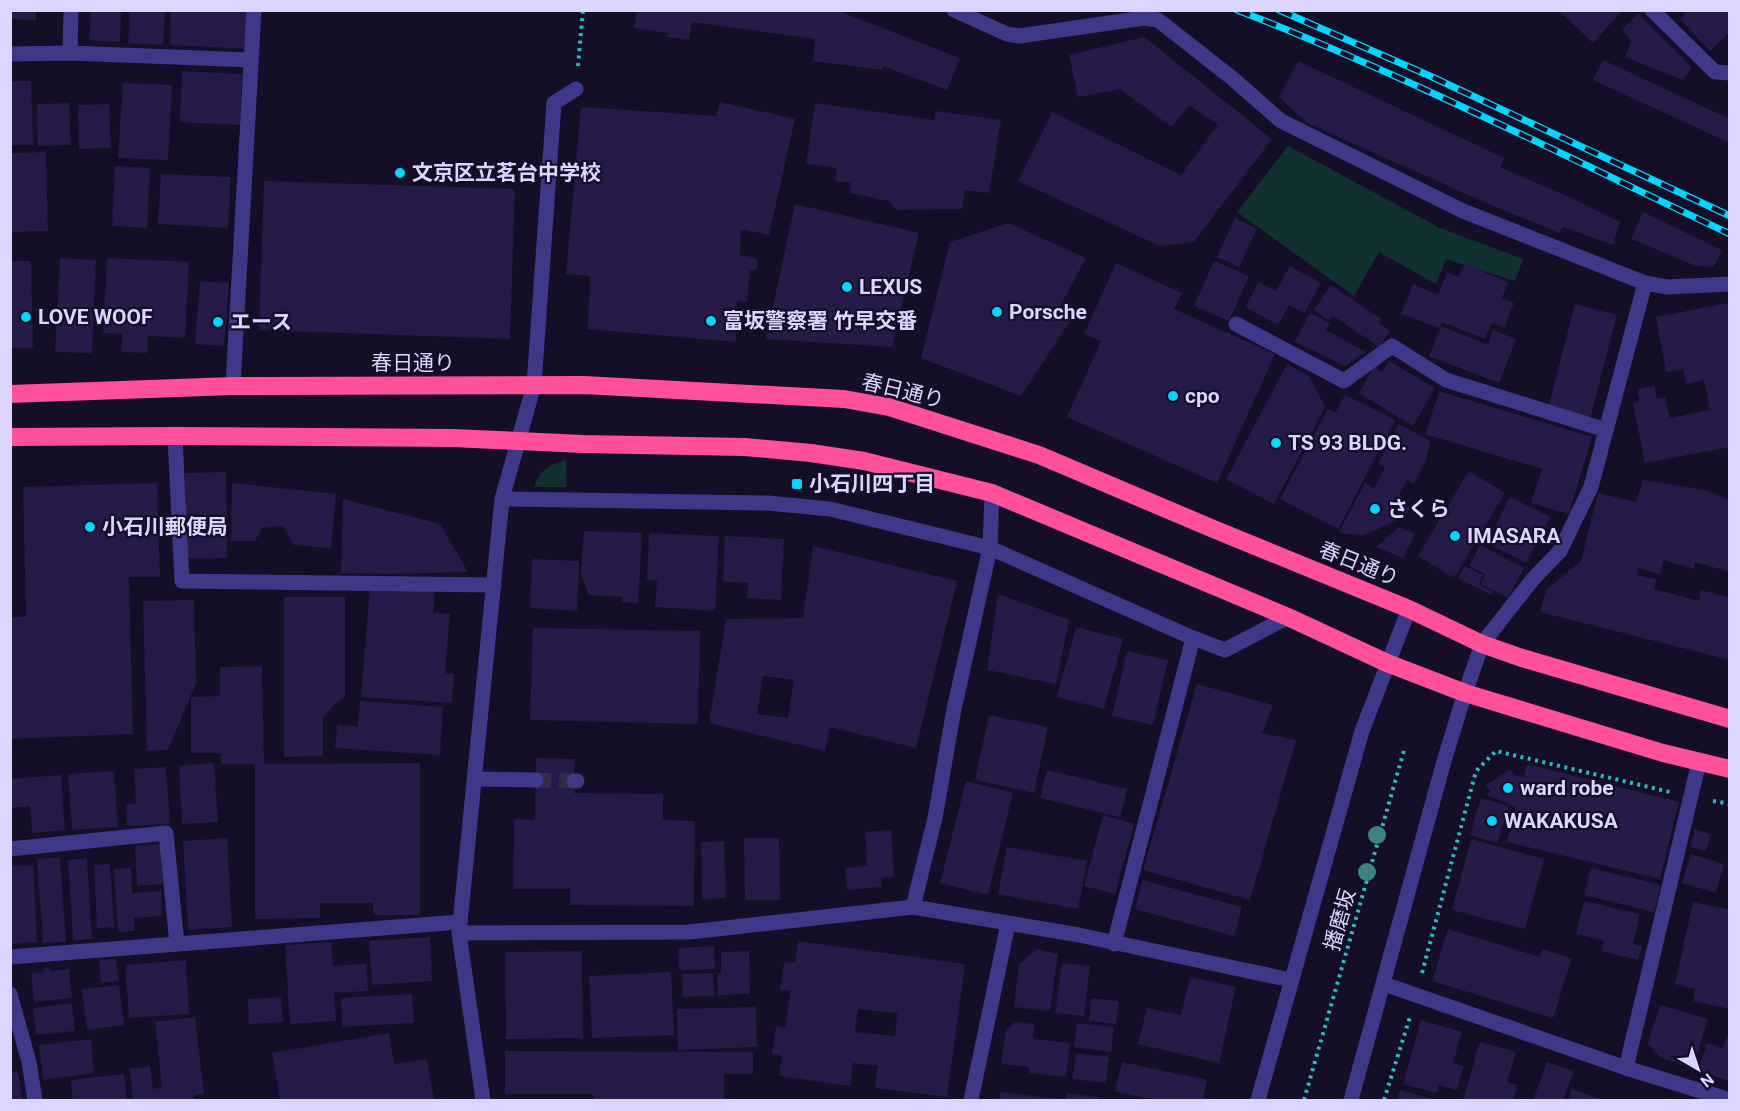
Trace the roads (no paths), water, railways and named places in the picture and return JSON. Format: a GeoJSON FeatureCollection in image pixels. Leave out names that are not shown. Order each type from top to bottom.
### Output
{"type":"FeatureCollection","features":[{"type":"Feature","properties":{"kind":"highway","name":"春日通り"},"geometry":{"type":"LineString","coordinates":[[10,394],[233,386],[584,385],[844,399],[889,407],[1039,454],[1409,609],[1482,644],[1522,658],[1730,719]]}},
{"type":"Feature","properties":{"kind":"highway"},"geometry":{"type":"LineString","coordinates":[[10,437],[175,435],[453,438],[745,447],[864,460],[992,493],[1288,617],[1387,663],[1465,693],[1641,747],[1730,769]]}},
{"type":"Feature","properties":{"kind":"street"},"geometry":{"type":"LineString","coordinates":[[70,53],[71,10]]}},
{"type":"Feature","properties":{"kind":"street"},"geometry":{"type":"LineString","coordinates":[[233,386],[254,10]]}},
{"type":"Feature","properties":{"kind":"street"},"geometry":{"type":"LineString","coordinates":[[954,10],[1007,34],[1019,36],[1144,18],[1158,20],[1232,78],[1281,121],[1463,211],[1644,283],[1667,287],[1730,284]]}},
{"type":"Feature","properties":{"kind":"street"},"geometry":{"type":"LineString","coordinates":[[1652,10],[1715,72],[1730,73]]}},
{"type":"Feature","properties":{"kind":"street"},"geometry":{"type":"LineString","coordinates":[[10,54],[70,53],[251,60]]}},
{"type":"Feature","properties":{"kind":"street"},"geometry":{"type":"LineString","coordinates":[[483,1101],[460,928],[502,499],[534,385],[554,103],[576,89]]}},
{"type":"Feature","properties":{"kind":"street"},"geometry":{"type":"LineString","coordinates":[[1351,1101],[1444,761],[1482,644],[1533,579],[1560,552],[1591,487],[1644,283]]}},
{"type":"Feature","properties":{"kind":"street"},"geometry":{"type":"LineString","coordinates":[[1236,324],[1344,381],[1392,345],[1446,380],[1606,430]]}},
{"type":"Feature","properties":{"kind":"street"},"geometry":{"type":"LineString","coordinates":[[175,435],[182,581],[494,585]]}},
{"type":"Feature","properties":{"kind":"street"},"geometry":{"type":"LineString","coordinates":[[913,907],[935,818],[954,709],[990,548],[992,493]]}},
{"type":"Feature","properties":{"kind":"street"},"geometry":{"type":"LineString","coordinates":[[502,499],[768,503],[830,509],[990,548],[1225,650],[1288,617]]}},
{"type":"Feature","properties":{"kind":"street"},"geometry":{"type":"LineString","coordinates":[[1258,1101],[1290,980],[1362,731],[1409,609]]}},
{"type":"Feature","properties":{"kind":"street"},"geometry":{"type":"LineString","coordinates":[[1114,944],[1193,638]]}},
{"type":"Feature","properties":{"kind":"street"},"geometry":{"type":"LineString","coordinates":[[1626,1068],[1699,762]]}},
{"type":"Feature","properties":{"kind":"street"},"geometry":{"type":"LineString","coordinates":[[475,779],[536,780]]}},
{"type":"Feature","properties":{"kind":"street"},"geometry":{"type":"LineString","coordinates":[[10,849],[166,833],[177,944]]}},
{"type":"Feature","properties":{"kind":"street"},"geometry":{"type":"LineString","coordinates":[[10,957],[177,944],[460,928],[689,932],[913,907],[1079,935],[1290,980]]}},
{"type":"Feature","properties":{"kind":"street"},"geometry":{"type":"LineString","coordinates":[[971,1101],[1008,924]]}},
{"type":"Feature","properties":{"kind":"street"},"geometry":{"type":"LineString","coordinates":[[1384,984],[1626,1068],[1681,1093],[1730,1100]]}},
{"type":"Feature","properties":{"kind":"street"},"geometry":{"type":"LineString","coordinates":[[10,994],[29,1062],[35,1101]]}},
{"type":"Feature","properties":{"kind":"tunnel"},"geometry":{"type":"LineString","coordinates":[[536,780],[574,781]]}},
{"type":"Feature","properties":{"kind":"railway"},"geometry":{"type":"LineString","coordinates":[[1237,10],[1424,89],[1730,234]]}},
{"type":"Feature","properties":{"kind":"railway"},"geometry":{"type":"LineString","coordinates":[[1279,10],[1430,76],[1730,216]]}},
{"type":"Feature","properties":{"kind":"place","name":"文京区立茗台中学校"},"geometry":{"type":"Point","coordinates":[400,173]}},
{"type":"Feature","properties":{"kind":"place","name":"LEXUS"},"geometry":{"type":"Point","coordinates":[847,287]}},
{"type":"Feature","properties":{"kind":"place","name":"Porsche"},"geometry":{"type":"Point","coordinates":[997,312]}},
{"type":"Feature","properties":{"kind":"place","name":"LOVE WOOF"},"geometry":{"type":"Point","coordinates":[26,317]}},
{"type":"Feature","properties":{"kind":"place","name":"富坂警察署 竹早交番"},"geometry":{"type":"Point","coordinates":[711,321]}},
{"type":"Feature","properties":{"kind":"place","name":"エース"},"geometry":{"type":"Point","coordinates":[218,322]}},
{"type":"Feature","properties":{"kind":"place","name":"cpo"},"geometry":{"type":"Point","coordinates":[1173,396]}},
{"type":"Feature","properties":{"kind":"place","name":"TS 93 BLDG."},"geometry":{"type":"Point","coordinates":[1276,443]}},
{"type":"Feature","properties":{"kind":"place","name":"小石川四丁目"},"geometry":{"type":"Point","coordinates":[797,484]}},
{"type":"Feature","properties":{"kind":"place","name":"さくら"},"geometry":{"type":"Point","coordinates":[1375,509]}},
{"type":"Feature","properties":{"kind":"place","name":"小石川郵便局"},"geometry":{"type":"Point","coordinates":[90,527]}},
{"type":"Feature","properties":{"kind":"place","name":"IMASARA"},"geometry":{"type":"Point","coordinates":[1455,536]}},
{"type":"Feature","properties":{"kind":"place","name":"ward robe"},"geometry":{"type":"Point","coordinates":[1508,788]}},
{"type":"Feature","properties":{"kind":"place","name":"WAKAKUSA"},"geometry":{"type":"Point","coordinates":[1492,821]}}]}
